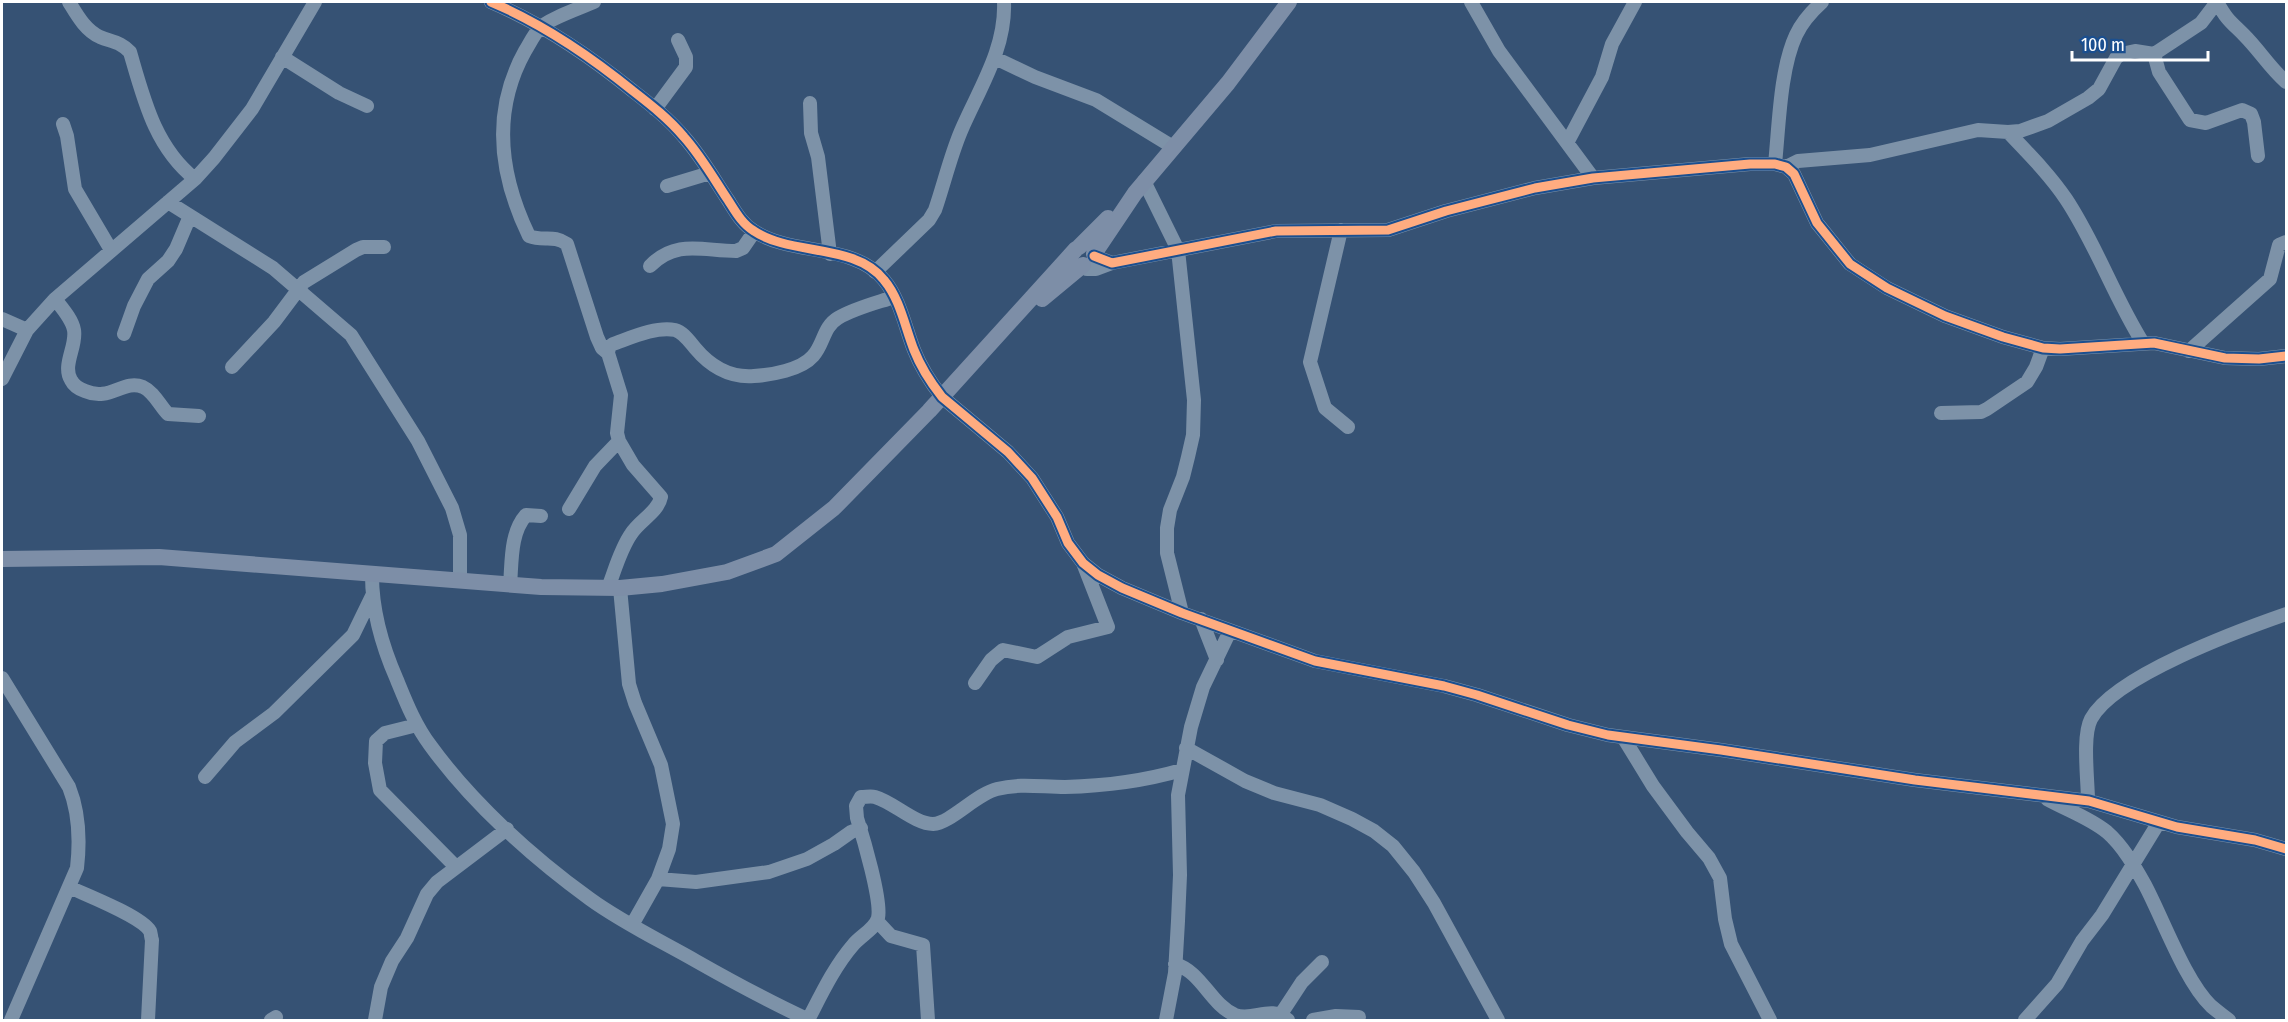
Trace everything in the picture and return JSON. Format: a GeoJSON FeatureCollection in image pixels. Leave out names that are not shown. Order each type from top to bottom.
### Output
{"type":"FeatureCollection","features":[{"type":"Feature","properties":{"kind":"main road"},"geometry":{"type":"LineString","coordinates":[[2,559],[159,557],[510,585],[614,588],[662,584],[727,572],[777,554],[834,508],[1008,326],[1085,256],[1228,83],[1289,2]]}},
{"type":"Feature","properties":{"kind":"street"},"geometry":{"type":"LineString","coordinates":[[69,2],[83,25],[99,37],[124,45],[130,52],[145,108],[160,140],[182,168],[195,179]]}},
{"type":"Feature","properties":{"kind":"street"},"geometry":{"type":"LineString","coordinates":[[2,379],[27,330],[55,299],[195,179],[214,158],[252,109],[315,2]]}},
{"type":"Feature","properties":{"kind":"street"},"geometry":{"type":"LineString","coordinates":[[495,2],[542,26],[594,61],[655,109],[685,138],[741,220],[754,232],[772,240],[850,258],[867,265],[884,279],[894,297],[918,360],[942,397],[1008,452],[1032,478],[1057,517],[1068,543],[1083,563],[1098,575],[1122,588],[1182,613],[1315,661],[1444,686],[1568,725],[1623,736],[1915,780],[2088,801],[2177,827],[2255,840],[2286,849]]}},
{"type":"Feature","properties":{"kind":"street"},"geometry":{"type":"LineString","coordinates":[[594,2],[542,26],[517,66],[506,99],[502,124],[504,159],[523,224],[529,237],[535,239],[555,237],[567,244],[572,252],[597,337],[602,348],[608,353],[621,394],[617,433],[619,441],[633,465],[661,497],[658,505],[630,535],[614,588],[629,684],[661,765],[673,824],[669,849],[658,879],[632,925]]}},
{"type":"Feature","properties":{"kind":"street"},"geometry":{"type":"LineString","coordinates":[[875,272],[929,220],[935,210],[960,133],[995,58],[1003,28],[1004,2]]}},
{"type":"Feature","properties":{"kind":"street"},"geometry":{"type":"LineString","coordinates":[[1471,2],[1499,51],[1593,178]]}},
{"type":"Feature","properties":{"kind":"street"},"geometry":{"type":"LineString","coordinates":[[1567,143],[1602,77],[1616,36],[1635,2]]}},
{"type":"Feature","properties":{"kind":"street"},"geometry":{"type":"LineString","coordinates":[[1780,166],[1789,59],[1796,36],[1806,19],[1821,2]]}},
{"type":"Feature","properties":{"kind":"street"},"geometry":{"type":"LineString","coordinates":[[1085,256],[1087,268],[1091,270],[1112,263],[1276,231],[1388,230],[1446,211],[1535,188],[1593,178],[1750,164],[1780,166],[1798,161],[1870,155],[1978,130],[2020,131],[2048,121],[2088,98],[2099,89],[2116,58],[2121,54],[2135,51],[2154,54],[2201,23],[2217,2],[2226,20],[2245,35],[2270,68],[2286,82]]}},
{"type":"Feature","properties":{"kind":"street"},"geometry":{"type":"LineString","coordinates":[[655,109],[686,67],[686,57],[678,40]]}},
{"type":"Feature","properties":{"kind":"street"},"geometry":{"type":"LineString","coordinates":[[2154,54],[2159,72],[2190,120],[2206,123],[2242,110],[2251,114],[2258,156]]}},
{"type":"Feature","properties":{"kind":"street"},"geometry":{"type":"LineString","coordinates":[[282,57],[339,93],[367,106]]}},
{"type":"Feature","properties":{"kind":"street"},"geometry":{"type":"LineString","coordinates":[[995,58],[1035,77],[1096,100],[1173,147]]}},
{"type":"Feature","properties":{"kind":"street"},"geometry":{"type":"LineString","coordinates":[[810,103],[811,133],[818,157],[830,254]]}},
{"type":"Feature","properties":{"kind":"street"},"geometry":{"type":"LineString","coordinates":[[63,123],[75,189],[111,250]]}},
{"type":"Feature","properties":{"kind":"street"},"geometry":{"type":"LineString","coordinates":[[2008,132],[2065,198],[2108,275],[2129,322],[2143,343]]}},
{"type":"Feature","properties":{"kind":"street"},"geometry":{"type":"LineString","coordinates":[[1780,166],[1794,174],[1817,223],[1850,264],[1887,288],[1945,316],[2003,337],[2043,348],[2093,349],[2154,343],[2241,360],[2286,356]]}},
{"type":"Feature","properties":{"kind":"street"},"geometry":{"type":"LineString","coordinates":[[667,186],[710,173]]}},
{"type":"Feature","properties":{"kind":"street"},"geometry":{"type":"LineString","coordinates":[[1140,187],[1178,250],[1194,400],[1192,435],[1183,477],[1170,510],[1167,528],[1167,553],[1182,613]]}},
{"type":"Feature","properties":{"kind":"street"},"geometry":{"type":"LineString","coordinates":[[168,202],[273,267],[351,335],[418,441],[452,508],[460,535],[460,581]]}},
{"type":"Feature","properties":{"kind":"street"},"geometry":{"type":"LineString","coordinates":[[124,334],[134,306],[148,279],[168,261],[176,249],[190,216]]}},
{"type":"Feature","properties":{"kind":"street"},"geometry":{"type":"LineString","coordinates":[[1341,230],[1310,362],[1325,408],[1348,427]]}},
{"type":"Feature","properties":{"kind":"street"},"geometry":{"type":"LineString","coordinates":[[650,266],[659,256],[683,248],[736,251],[743,248],[754,232]]}},
{"type":"Feature","properties":{"kind":"street"},"geometry":{"type":"LineString","coordinates":[[2189,351],[2270,279],[2279,245],[2286,242]]}},
{"type":"Feature","properties":{"kind":"street"},"geometry":{"type":"LineString","coordinates":[[232,368],[274,322],[297,288],[325,267],[356,250],[363,247],[384,248]]}},
{"type":"Feature","properties":{"kind":"street"},"geometry":{"type":"LineString","coordinates":[[608,353],[613,344],[655,331],[672,329],[680,332],[711,364],[725,373],[743,377],[757,376],[804,363],[813,356],[824,333],[837,319],[894,297]]}},
{"type":"Feature","properties":{"kind":"street"},"geometry":{"type":"LineString","coordinates":[[55,299],[74,328],[75,339],[69,373],[70,380],[77,387],[93,395],[104,395],[132,386],[143,387],[168,414],[199,416]]}},
{"type":"Feature","properties":{"kind":"street"},"geometry":{"type":"LineString","coordinates":[[2,319],[27,330]]}},
{"type":"Feature","properties":{"kind":"street"},"geometry":{"type":"LineString","coordinates":[[1941,413],[1987,410],[2027,382],[2043,348]]}},
{"type":"Feature","properties":{"kind":"street"},"geometry":{"type":"LineString","coordinates":[[569,509],[595,466],[619,441]]}},
{"type":"Feature","properties":{"kind":"street"},"geometry":{"type":"LineString","coordinates":[[510,585],[513,543],[521,520],[526,515],[541,516]]}},
{"type":"Feature","properties":{"kind":"street"},"geometry":{"type":"LineString","coordinates":[[975,684],[992,660],[1003,650],[1037,657],[1068,637],[1108,627],[1083,563]]}},
{"type":"Feature","properties":{"kind":"street"},"geometry":{"type":"LineString","coordinates":[[372,575],[372,596],[385,652],[417,725],[429,744],[485,810],[590,899],[773,1004],[808,1020],[838,964],[854,943],[877,921],[879,914],[856,806],[861,797],[874,797],[924,822],[934,824],[995,789],[1022,784],[1063,787],[1115,783],[1152,779],[1182,770]]}},
{"type":"Feature","properties":{"kind":"street"},"geometry":{"type":"LineString","coordinates":[[205,777],[236,742],[274,714],[347,642],[358,627],[372,596]]}},
{"type":"Feature","properties":{"kind":"street"},"geometry":{"type":"LineString","coordinates":[[2088,801],[2086,745],[2091,720],[2110,697],[2156,669],[2222,637],[2286,614]]}},
{"type":"Feature","properties":{"kind":"street"},"geometry":{"type":"LineString","coordinates":[[1201,619],[1217,660]]}},
{"type":"Feature","properties":{"kind":"street"},"geometry":{"type":"LineString","coordinates":[[1166,1020],[1175,964],[1180,875],[1178,795],[1182,770],[1203,687],[1230,631]]}},
{"type":"Feature","properties":{"kind":"street"},"geometry":{"type":"LineString","coordinates":[[2,678],[69,787],[75,801],[79,854],[77,868],[11,1020]]}},
{"type":"Feature","properties":{"kind":"street"},"geometry":{"type":"LineString","coordinates":[[417,725],[385,733],[376,741],[375,763],[380,790],[456,867]]}},
{"type":"Feature","properties":{"kind":"street"},"geometry":{"type":"LineString","coordinates":[[1623,736],[1653,786],[1687,832],[1710,858],[1720,878],[1725,919],[1731,944],[1770,1020]]}},
{"type":"Feature","properties":{"kind":"street"},"geometry":{"type":"LineString","coordinates":[[1186,748],[1245,781],[1274,793],[1320,805],[1352,819],[1374,831],[1393,846],[1414,872],[1434,903],[1497,1020]]}},
{"type":"Feature","properties":{"kind":"street"},"geometry":{"type":"LineString","coordinates":[[2037,794],[2090,820],[2109,833],[2132,864],[2153,901],[2191,979],[2210,1005],[2229,1020]]}},
{"type":"Feature","properties":{"kind":"street"},"geometry":{"type":"LineString","coordinates":[[2025,1020],[2057,984],[2159,822]]}},
{"type":"Feature","properties":{"kind":"street"},"geometry":{"type":"LineString","coordinates":[[658,879],[696,882],[769,873],[807,859],[861,828]]}},
{"type":"Feature","properties":{"kind":"street"},"geometry":{"type":"LineString","coordinates":[[375,1020],[381,987],[427,894],[437,882],[507,829]]}},
{"type":"Feature","properties":{"kind":"street"},"geometry":{"type":"LineString","coordinates":[[69,887],[128,915],[144,925],[150,932],[152,940],[148,1020]]}},
{"type":"Feature","properties":{"kind":"street"},"geometry":{"type":"LineString","coordinates":[[877,921],[891,936],[923,945],[928,1020]]}},
{"type":"Feature","properties":{"kind":"street"},"geometry":{"type":"LineString","coordinates":[[1175,964],[1187,967],[1226,1010],[1237,1018],[1265,1013],[1285,1017],[1302,982],[1323,962]]}},
{"type":"Feature","properties":{"kind":"street"},"geometry":{"type":"LineString","coordinates":[[1313,1020],[1336,1016],[1359,1017]]}},
{"type":"Feature","properties":{"kind":"street"},"geometry":{"type":"LineString","coordinates":[[2,1017],[5,1020]]}},
{"type":"Feature","properties":{"kind":"cycle path"},"geometry":{"type":"LineString","coordinates":[[491,2],[529,20],[565,42],[600,65],[660,112],[690,144],[736,213],[754,231],[769,239],[840,255],[872,268],[890,288],[902,313],[917,357],[942,397],[1008,452],[1032,478],[1057,517],[1068,543],[1083,563],[1098,575],[1122,588],[1182,613],[1315,661],[1444,686],[1568,725],[1608,735],[1915,780],[2089,801],[2177,827],[2255,840],[2286,849]]}},
{"type":"Feature","properties":{"kind":"cycle path"},"geometry":{"type":"LineString","coordinates":[[1094,256],[1112,263],[1276,231],[1388,230],[1446,211],[1535,188],[1593,178],[1750,164],[1775,164],[1786,167],[1794,174],[1817,223],[1850,264],[1887,288],[1945,316],[2003,337],[2043,348],[2154,343],[2225,358],[2259,359],[2286,356]]}}]}
